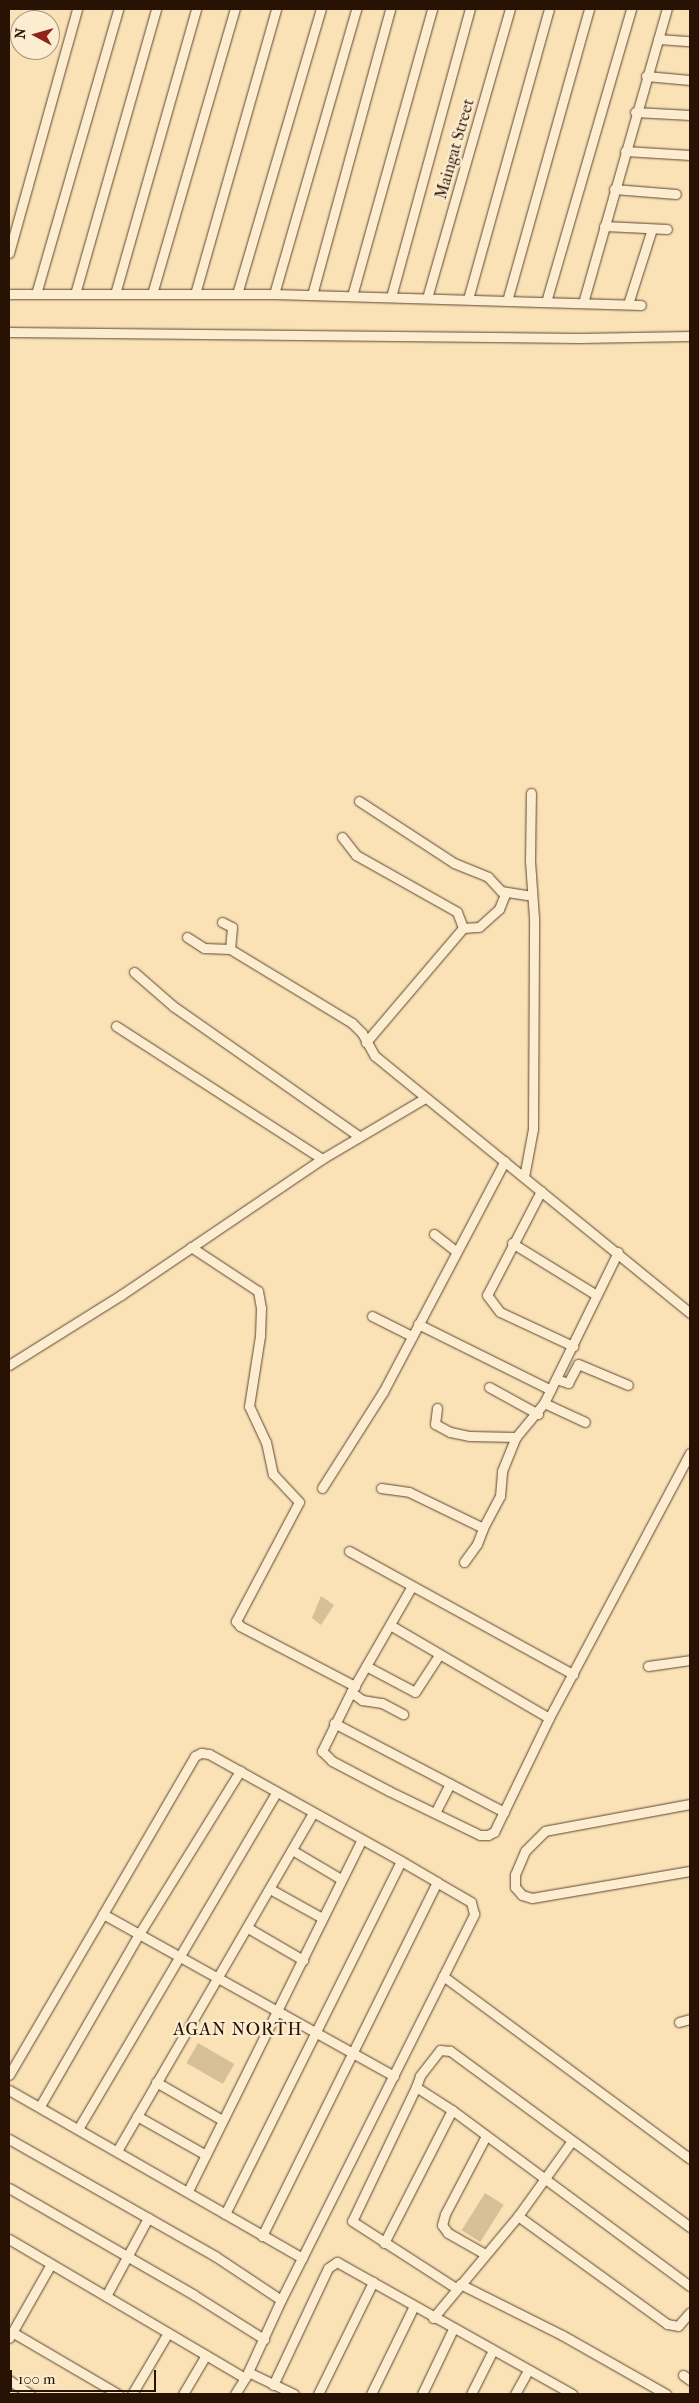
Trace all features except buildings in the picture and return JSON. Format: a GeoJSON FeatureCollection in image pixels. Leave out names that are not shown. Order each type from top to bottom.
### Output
{"type":"FeatureCollection","features":[{"type":"Feature","properties":{"kind":"street"},"geometry":{"type":"LineString","coordinates":[[9,253],[77,9]]}},
{"type":"Feature","properties":{"kind":"street"},"geometry":{"type":"LineString","coordinates":[[36,294],[118,9]]}},
{"type":"Feature","properties":{"kind":"street"},"geometry":{"type":"LineString","coordinates":[[75,294],[156,9]]}},
{"type":"Feature","properties":{"kind":"street"},"geometry":{"type":"LineString","coordinates":[[115,294],[196,9]]}},
{"type":"Feature","properties":{"kind":"street"},"geometry":{"type":"LineString","coordinates":[[152,294],[235,9]]}},
{"type":"Feature","properties":{"kind":"street"},"geometry":{"type":"LineString","coordinates":[[195,294],[276,9]]}},
{"type":"Feature","properties":{"kind":"street"},"geometry":{"type":"LineString","coordinates":[[237,294],[320,9]]}},
{"type":"Feature","properties":{"kind":"street"},"geometry":{"type":"LineString","coordinates":[[274,294],[356,9]]}},
{"type":"Feature","properties":{"kind":"street"},"geometry":{"type":"LineString","coordinates":[[312,295],[390,9]]}},
{"type":"Feature","properties":{"kind":"street"},"geometry":{"type":"LineString","coordinates":[[352,296],[432,9]]}},
{"type":"Feature","properties":{"kind":"street"},"geometry":{"type":"LineString","coordinates":[[391,297],[470,9]]}},
{"type":"Feature","properties":{"kind":"street","name":"Maingat Street"},"geometry":{"type":"LineString","coordinates":[[428,298],[510,9]]}},
{"type":"Feature","properties":{"kind":"street"},"geometry":{"type":"LineString","coordinates":[[468,300],[550,9]]}},
{"type":"Feature","properties":{"kind":"street"},"geometry":{"type":"LineString","coordinates":[[507,301],[589,9]]}},
{"type":"Feature","properties":{"kind":"street"},"geometry":{"type":"LineString","coordinates":[[546,302],[631,9]]}},
{"type":"Feature","properties":{"kind":"street"},"geometry":{"type":"LineString","coordinates":[[583,303],[635,112],[667,9]]}},
{"type":"Feature","properties":{"kind":"street"},"geometry":{"type":"LineString","coordinates":[[658,39],[690,41]]}},
{"type":"Feature","properties":{"kind":"street"},"geometry":{"type":"LineString","coordinates":[[646,76],[690,80]]}},
{"type":"Feature","properties":{"kind":"street"},"geometry":{"type":"LineString","coordinates":[[635,112],[690,115]]}},
{"type":"Feature","properties":{"kind":"street"},"geometry":{"type":"LineString","coordinates":[[624,151],[690,155]]}},
{"type":"Feature","properties":{"kind":"street"},"geometry":{"type":"LineString","coordinates":[[614,190],[676,194]]}},
{"type":"Feature","properties":{"kind":"street"},"geometry":{"type":"LineString","coordinates":[[604,226],[667,229]]}},
{"type":"Feature","properties":{"kind":"street"},"geometry":{"type":"LineString","coordinates":[[628,304],[652,229]]}},
{"type":"Feature","properties":{"kind":"street"},"geometry":{"type":"LineString","coordinates":[[9,294],[274,294],[641,305]]}},
{"type":"Feature","properties":{"kind":"street"},"geometry":{"type":"LineString","coordinates":[[9,332],[579,338],[690,336]]}},
{"type":"Feature","properties":{"kind":"street"},"geometry":{"type":"LineString","coordinates":[[524,1178],[533,1129],[534,918],[531,793]]}},
{"type":"Feature","properties":{"kind":"street"},"geometry":{"type":"LineString","coordinates":[[359,801],[454,863],[488,877],[495,886],[506,892],[532,896]]}},
{"type":"Feature","properties":{"kind":"street"},"geometry":{"type":"LineString","coordinates":[[342,837],[356,855],[457,912],[463,928]]}},
{"type":"Feature","properties":{"kind":"street"},"geometry":{"type":"LineString","coordinates":[[366,1042],[463,928],[479,927],[499,909],[506,892]]}},
{"type":"Feature","properties":{"kind":"street"},"geometry":{"type":"LineString","coordinates":[[222,922],[232,927],[230,949]]}},
{"type":"Feature","properties":{"kind":"street"},"geometry":{"type":"LineString","coordinates":[[187,937],[204,948],[230,949],[352,1023],[375,1056],[618,1252],[690,1313]]}},
{"type":"Feature","properties":{"kind":"street"},"geometry":{"type":"LineString","coordinates":[[134,972],[173,1006],[359,1136]]}},
{"type":"Feature","properties":{"kind":"street"},"geometry":{"type":"LineString","coordinates":[[116,1026],[322,1158]]}},
{"type":"Feature","properties":{"kind":"street"},"geometry":{"type":"LineString","coordinates":[[9,1365],[191,1248],[322,1158],[425,1098]]}},
{"type":"Feature","properties":{"kind":"street"},"geometry":{"type":"LineString","coordinates":[[322,1488],[351,1447],[505,1162]]}},
{"type":"Feature","properties":{"kind":"street"},"geometry":{"type":"LineString","coordinates":[[541,1191],[488,1291],[489,1302],[500,1312],[573,1346]]}},
{"type":"Feature","properties":{"kind":"street"},"geometry":{"type":"LineString","coordinates":[[434,1234],[456,1251]]}},
{"type":"Feature","properties":{"kind":"street"},"geometry":{"type":"LineString","coordinates":[[512,1243],[595,1294]]}},
{"type":"Feature","properties":{"kind":"street"},"geometry":{"type":"LineString","coordinates":[[191,1248],[250,1283],[260,1295],[260,1336],[249,1406],[266,1442],[273,1474],[299,1502],[236,1621],[240,1626],[353,1689],[362,1700],[382,1703],[403,1714]]}},
{"type":"Feature","properties":{"kind":"street"},"geometry":{"type":"LineString","coordinates":[[464,1562],[477,1544],[483,1528],[500,1496],[502,1471],[516,1437],[538,1414],[573,1346],[595,1294],[618,1252]]}},
{"type":"Feature","properties":{"kind":"street"},"geometry":{"type":"LineString","coordinates":[[372,1316],[412,1336]]}},
{"type":"Feature","properties":{"kind":"street"},"geometry":{"type":"LineString","coordinates":[[418,1324],[550,1390]]}},
{"type":"Feature","properties":{"kind":"street"},"geometry":{"type":"LineString","coordinates":[[556,1379],[568,1383],[578,1364],[628,1385]]}},
{"type":"Feature","properties":{"kind":"street"},"geometry":{"type":"LineString","coordinates":[[489,1387],[538,1414]]}},
{"type":"Feature","properties":{"kind":"street"},"geometry":{"type":"LineString","coordinates":[[544,1403],[585,1422]]}},
{"type":"Feature","properties":{"kind":"street"},"geometry":{"type":"LineString","coordinates":[[437,1408],[435,1424],[450,1432],[468,1436],[516,1437]]}},
{"type":"Feature","properties":{"kind":"street"},"geometry":{"type":"LineString","coordinates":[[412,1586],[334,1723],[322,1748],[324,1755],[480,1835],[488,1835],[504,1812],[548,1718],[690,1453]]}},
{"type":"Feature","properties":{"kind":"street"},"geometry":{"type":"LineString","coordinates":[[381,1488],[415,1494],[483,1528]]}},
{"type":"Feature","properties":{"kind":"street"},"geometry":{"type":"LineString","coordinates":[[349,1551],[573,1674]]}},
{"type":"Feature","properties":{"kind":"street"},"geometry":{"type":"LineString","coordinates":[[390,1625],[548,1718]]}},
{"type":"Feature","properties":{"kind":"street"},"geometry":{"type":"LineString","coordinates":[[366,1666],[415,1692],[440,1655]]}},
{"type":"Feature","properties":{"kind":"street"},"geometry":{"type":"LineString","coordinates":[[648,1666],[690,1660]]}},
{"type":"Feature","properties":{"kind":"street"},"geometry":{"type":"LineString","coordinates":[[334,1723],[504,1812]]}},
{"type":"Feature","properties":{"kind":"street"},"geometry":{"type":"LineString","coordinates":[[9,2075],[195,1756],[206,1753],[276,1793],[314,1812],[471,1902],[475,1909],[443,1976],[281,2300],[247,2375],[235,2394]]}},
{"type":"Feature","properties":{"kind":"street"},"geometry":{"type":"LineString","coordinates":[[40,2106],[139,1934],[240,1771]]}},
{"type":"Feature","properties":{"kind":"street"},"geometry":{"type":"LineString","coordinates":[[435,1813],[450,1784]]}},
{"type":"Feature","properties":{"kind":"street"},"geometry":{"type":"LineString","coordinates":[[78,2129],[276,1793]]}},
{"type":"Feature","properties":{"kind":"street"},"geometry":{"type":"LineString","coordinates":[[690,1804],[545,1830],[525,1851],[515,1875],[515,1887],[522,1895],[532,1898],[690,1871]]}},
{"type":"Feature","properties":{"kind":"street"},"geometry":{"type":"LineString","coordinates":[[118,2150],[314,1812]]}},
{"type":"Feature","properties":{"kind":"street"},"geometry":{"type":"LineString","coordinates":[[188,2191],[303,1960],[341,1879],[362,1841]]}},
{"type":"Feature","properties":{"kind":"street"},"geometry":{"type":"LineString","coordinates":[[292,1850],[341,1879]]}},
{"type":"Feature","properties":{"kind":"street"},"geometry":{"type":"LineString","coordinates":[[225,2214],[401,1861]]}},
{"type":"Feature","properties":{"kind":"street"},"geometry":{"type":"LineString","coordinates":[[262,2236],[437,1882]]}},
{"type":"Feature","properties":{"kind":"street"},"geometry":{"type":"LineString","coordinates":[[270,1890],[322,1918]]}},
{"type":"Feature","properties":{"kind":"street"},"geometry":{"type":"LineString","coordinates":[[103,1914],[218,1976],[276,2011],[394,2076]]}},
{"type":"Feature","properties":{"kind":"street"},"geometry":{"type":"LineString","coordinates":[[248,1928],[303,1960]]}},
{"type":"Feature","properties":{"kind":"street"},"geometry":{"type":"LineString","coordinates":[[443,1976],[690,2159]]}},
{"type":"Feature","properties":{"kind":"street"},"geometry":{"type":"LineString","coordinates":[[679,2022],[690,2019]]}},
{"type":"Feature","properties":{"kind":"street"},"geometry":{"type":"LineString","coordinates":[[666,2394],[562,2335],[458,2286],[384,2243],[352,2221],[427,2065],[440,2050],[446,2049],[690,2227]]}},
{"type":"Feature","properties":{"kind":"street"},"geometry":{"type":"LineString","coordinates":[[156,2082],[222,2120]]}},
{"type":"Feature","properties":{"kind":"street"},"geometry":{"type":"LineString","coordinates":[[416,2087],[452,2110],[544,2180],[690,2286]]}},
{"type":"Feature","properties":{"kind":"street"},"geometry":{"type":"LineString","coordinates":[[9,2090],[118,2150],[302,2258]]}},
{"type":"Feature","properties":{"kind":"street"},"geometry":{"type":"LineString","coordinates":[[384,2243],[452,2110]]}},
{"type":"Feature","properties":{"kind":"street"},"geometry":{"type":"LineString","coordinates":[[136,2116],[206,2155]]}},
{"type":"Feature","properties":{"kind":"street"},"geometry":{"type":"LineString","coordinates":[[485,2254],[444,2230],[442,2220],[486,2136]]}},
{"type":"Feature","properties":{"kind":"street"},"geometry":{"type":"LineString","coordinates":[[9,2139],[215,2256],[281,2300]]}},
{"type":"Feature","properties":{"kind":"street"},"geometry":{"type":"LineString","coordinates":[[433,2318],[518,2216],[571,2142]]}},
{"type":"Feature","properties":{"kind":"street"},"geometry":{"type":"LineString","coordinates":[[9,2188],[264,2339]]}},
{"type":"Feature","properties":{"kind":"street"},"geometry":{"type":"LineString","coordinates":[[518,2216],[667,2324],[682,2324],[690,2312]]}},
{"type":"Feature","properties":{"kind":"street"},"geometry":{"type":"LineString","coordinates":[[106,2296],[148,2218]]}},
{"type":"Feature","properties":{"kind":"street"},"geometry":{"type":"LineString","coordinates":[[10,2244],[51,2264],[206,2355],[247,2375],[294,2394]]}},
{"type":"Feature","properties":{"kind":"street"},"geometry":{"type":"LineString","coordinates":[[273,2385],[330,2264],[340,2263],[433,2318],[528,2370],[559,2391],[572,2394]]}},
{"type":"Feature","properties":{"kind":"street"},"geometry":{"type":"LineString","coordinates":[[51,2264],[10,2335],[118,2394]]}},
{"type":"Feature","properties":{"kind":"street"},"geometry":{"type":"LineString","coordinates":[[318,2394],[373,2282]]}},
{"type":"Feature","properties":{"kind":"street"},"geometry":{"type":"LineString","coordinates":[[372,2394],[414,2306]]}},
{"type":"Feature","properties":{"kind":"street"},"geometry":{"type":"LineString","coordinates":[[422,2394],[454,2329]]}},
{"type":"Feature","properties":{"kind":"street"},"geometry":{"type":"LineString","coordinates":[[132,2394],[168,2333]]}},
{"type":"Feature","properties":{"kind":"street"},"geometry":{"type":"LineString","coordinates":[[470,2394],[493,2350]]}},
{"type":"Feature","properties":{"kind":"street"},"geometry":{"type":"LineString","coordinates":[[183,2394],[206,2355]]}},
{"type":"Feature","properties":{"kind":"street"},"geometry":{"type":"LineString","coordinates":[[515,2394],[528,2370]]}},
{"type":"Feature","properties":{"kind":"street"},"geometry":{"type":"LineString","coordinates":[[9,2380],[30,2394]]}},
{"type":"Feature","properties":{"kind":"shaded area"},"geometry":{"type":"Polygon","coordinates":[[[321,1596],[334,1605],[321,1625],[312,1618],[321,1596]]]}},
{"type":"Feature","properties":{"kind":"shaded area"},"geometry":{"type":"Polygon","coordinates":[[[198,2043],[234,2064],[223,2084],[187,2063],[198,2043]]]}},
{"type":"Feature","properties":{"kind":"shaded area"},"geometry":{"type":"Polygon","coordinates":[[[485,2193],[504,2205],[480,2242],[462,2230],[485,2193]]]}},
{"type":"Feature","properties":{"kind":"district","name":"AGAN NORTH"},"geometry":{"type":"Point","coordinates":[238,2030]}}]}
